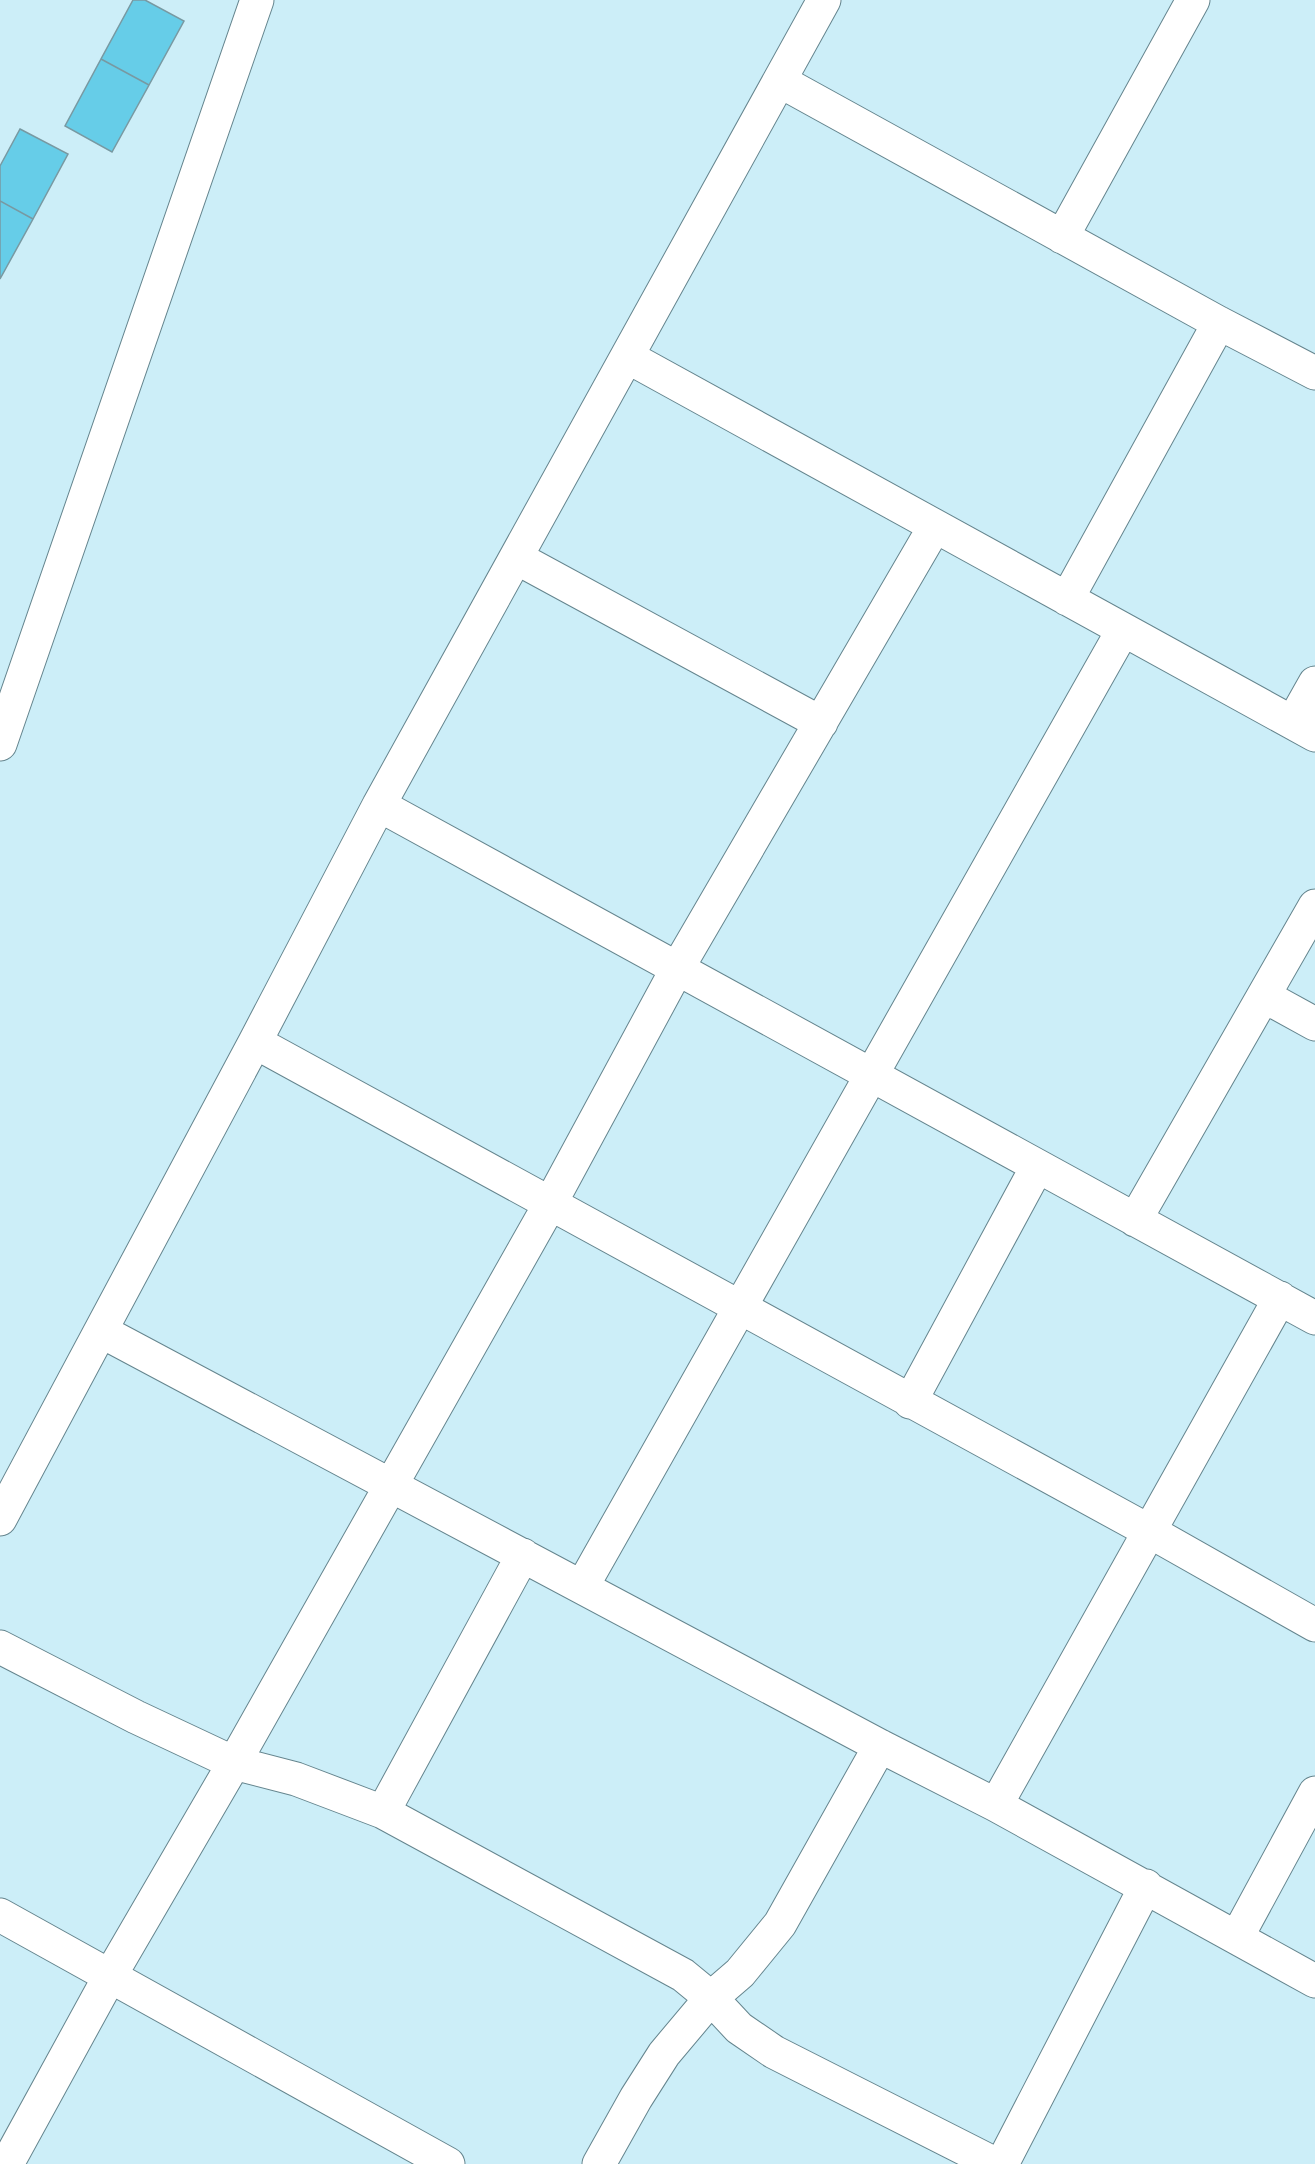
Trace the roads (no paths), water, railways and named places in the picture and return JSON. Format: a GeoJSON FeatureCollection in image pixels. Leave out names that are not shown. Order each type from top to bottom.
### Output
{"type":"FeatureCollection","features":[{"type":"Feature","properties":{"kind":"street"},"geometry":{"type":"LineString","coordinates":[[0,744],[257,0]]}},
{"type":"Feature","properties":{"kind":"street"},"geometry":{"type":"LineString","coordinates":[[0,1519],[379,805],[824,0]]}},
{"type":"Feature","properties":{"kind":"street"},"geometry":{"type":"LineString","coordinates":[[1062,237],[1193,0]]}},
{"type":"Feature","properties":{"kind":"street"},"geometry":{"type":"LineString","coordinates":[[780,81],[1219,323],[1315,373]]}},
{"type":"Feature","properties":{"kind":"street"},"geometry":{"type":"LineString","coordinates":[[1067,599],[1219,323]]}},
{"type":"Feature","properties":{"kind":"street"},"geometry":{"type":"LineString","coordinates":[[628,357],[1304,728],[1315,683]]}},
{"type":"Feature","properties":{"kind":"street"},"geometry":{"type":"LineString","coordinates":[[7,2164],[110,1976],[234,1763],[550,1204],[677,969],[935,526]]}},
{"type":"Feature","properties":{"kind":"street"},"geometry":{"type":"LineString","coordinates":[[517,558],[820,723]]}},
{"type":"Feature","properties":{"kind":"street"},"geometry":{"type":"LineString","coordinates":[[582,1587],[1123,630]]}},
{"type":"Feature","properties":{"kind":"street"},"geometry":{"type":"LineString","coordinates":[[379,805],[1315,1318]]}},
{"type":"Feature","properties":{"kind":"street"},"geometry":{"type":"LineString","coordinates":[[1135,1221],[1315,906]]}},
{"type":"Feature","properties":{"kind":"street"},"geometry":{"type":"LineString","coordinates":[[1264,996],[1315,1024]]}},
{"type":"Feature","properties":{"kind":"street"},"geometry":{"type":"LineString","coordinates":[[255,1042],[1315,1624]]}},
{"type":"Feature","properties":{"kind":"street"},"geometry":{"type":"LineString","coordinates":[[910,1402],[1037,1167]]}},
{"type":"Feature","properties":{"kind":"street"},"geometry":{"type":"LineString","coordinates":[[996,1805],[1280,1298]]}},
{"type":"Feature","properties":{"kind":"street"},"geometry":{"type":"LineString","coordinates":[[101,1331],[880,1746],[996,1805],[1315,1981]]}},
{"type":"Feature","properties":{"kind":"street"},"geometry":{"type":"LineString","coordinates":[[383,1812],[523,1556]]}},
{"type":"Feature","properties":{"kind":"street"},"geometry":{"type":"LineString","coordinates":[[0,1647],[136,1718],[234,1763],[296,1779],[383,1812],[683,1975],[711,1998],[739,2028],[774,2052],[995,2164]]}},
{"type":"Feature","properties":{"kind":"street"},"geometry":{"type":"LineString","coordinates":[[599,2164],[664,2054],[711,1998],[741,1972],[780,1924],[880,1746]]}},
{"type":"Feature","properties":{"kind":"street"},"geometry":{"type":"LineString","coordinates":[[1237,1937],[1315,1793]]}},
{"type":"Feature","properties":{"kind":"street"},"geometry":{"type":"LineString","coordinates":[[1002,2164],[1146,1886]]}},
{"type":"Feature","properties":{"kind":"street"},"geometry":{"type":"LineString","coordinates":[[0,1915],[448,2164]]}}]}
